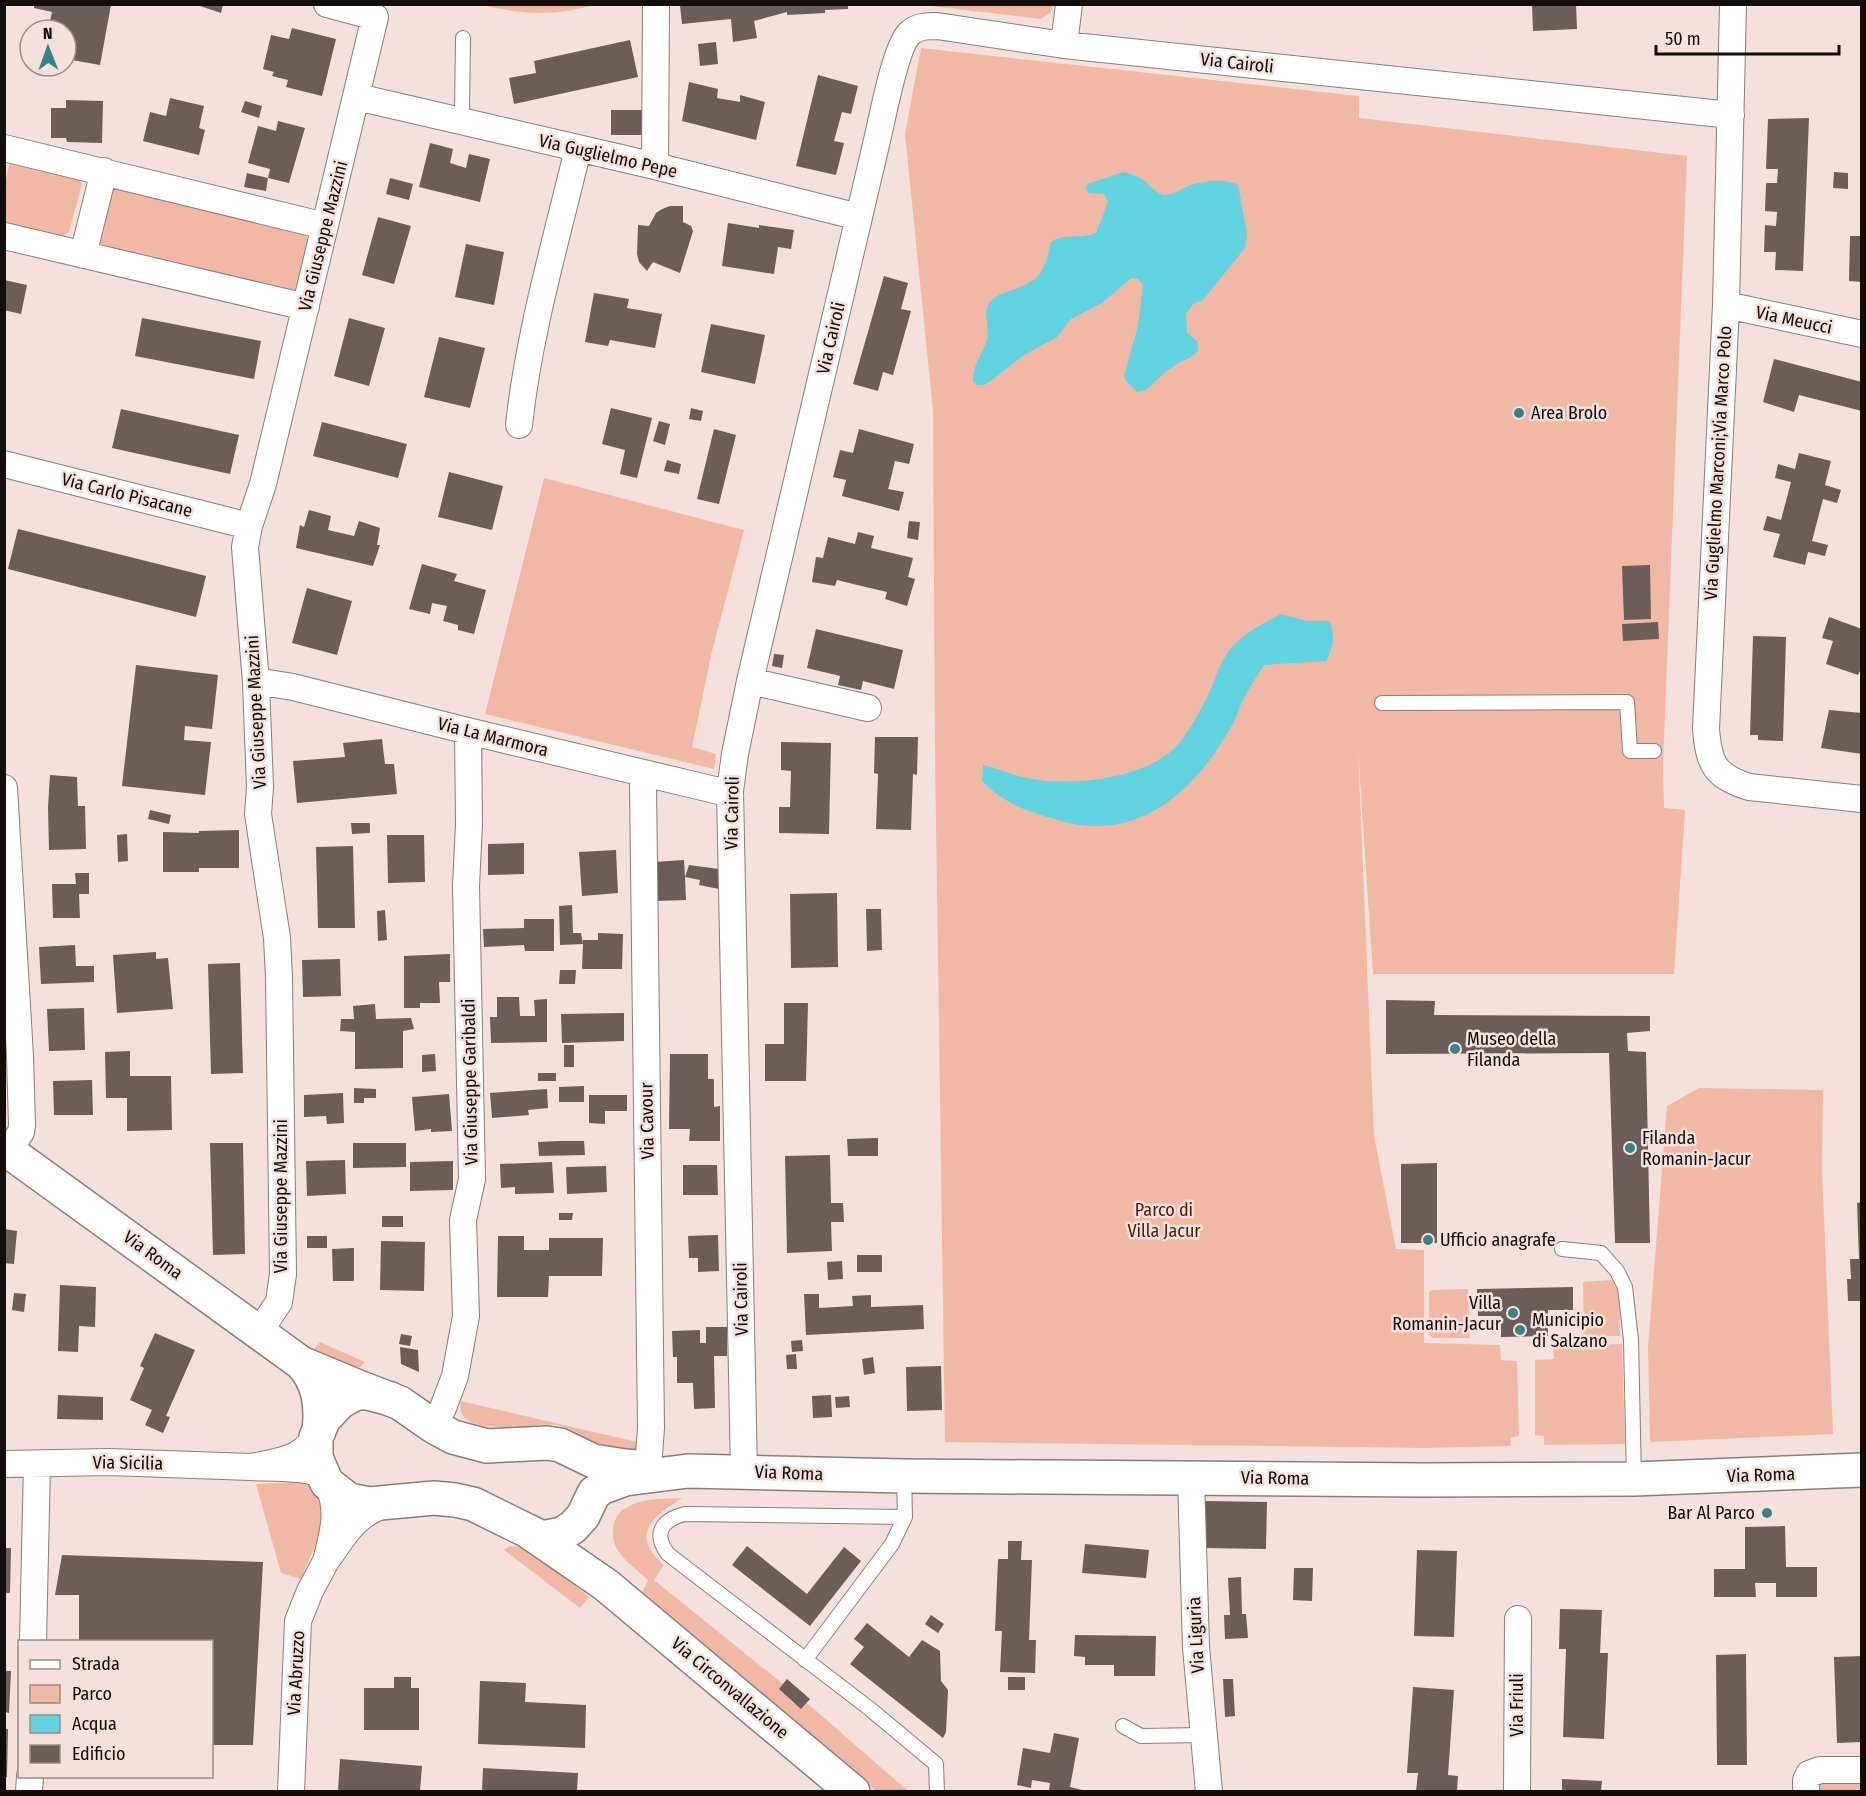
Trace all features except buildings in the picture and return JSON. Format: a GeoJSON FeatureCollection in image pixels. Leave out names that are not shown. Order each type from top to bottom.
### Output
{"type":"FeatureCollection","features":[{"type":"Feature","properties":{"kind":"main road","name":"Via Roma"},"geometry":{"type":"LineString","coordinates":[[6,1150],[301,1363],[316,1385],[320,1405],[319,1431]]}},
{"type":"Feature","properties":{"kind":"main road","name":"Via Roma"},"geometry":{"type":"LineString","coordinates":[[301,1363],[400,1402],[433,1426],[453,1437],[487,1446],[547,1443],[560,1445],[593,1461],[688,1471],[904,1476],[1423,1480],[1634,1479],[1862,1470]]}},
{"type":"Feature","properties":{"kind":"main road","name":"Via Roma"},"geometry":{"type":"LineString","coordinates":[[391,1399],[368,1393],[356,1393],[340,1402],[324,1419],[316,1437],[316,1458],[327,1483],[349,1500],[369,1504],[434,1498],[454,1500],[482,1508],[542,1538],[562,1534],[573,1527],[583,1516],[594,1493],[603,1487],[625,1479],[688,1471]]}},
{"type":"Feature","properties":{"kind":"main road"},"geometry":{"type":"LineString","coordinates":[[571,1450],[582,1461],[589,1480],[589,1501]]}},
{"type":"Feature","properties":{"kind":"main road","name":"Via Circonvallazione"},"geometry":{"type":"LineString","coordinates":[[589,1501],[588,1536],[597,1567],[606,1586]]}},
{"type":"Feature","properties":{"kind":"main road","name":"Via Circonvallazione"},"geometry":{"type":"LineString","coordinates":[[527,1531],[606,1586],[853,1791]]}},
{"type":"Feature","properties":{"kind":"street"},"geometry":{"type":"LineString","coordinates":[[327,4],[377,11]]}},
{"type":"Feature","properties":{"kind":"street"},"geometry":{"type":"LineString","coordinates":[[655,166],[656,4]]}},
{"type":"Feature","properties":{"kind":"street"},"geometry":{"type":"LineString","coordinates":[[1064,45],[1069,4]]}},
{"type":"Feature","properties":{"kind":"street","name":"Via Guglielmo Marconi;Via Marco Polo"},"geometry":{"type":"LineString","coordinates":[[1734,4],[1726,305],[1706,718],[1707,749],[1712,764],[1736,783],[1749,787],[1862,799]]}},
{"type":"Feature","properties":{"kind":"street","name":"Via Giuseppe Mazzini"},"geometry":{"type":"LineString","coordinates":[[259,1332],[279,1302],[282,1274],[279,977],[278,938],[258,814],[260,787],[256,683],[245,547],[249,526],[263,484],[377,11]]}},
{"type":"Feature","properties":{"kind":"street","name":"Via Cairoli"},"geometry":{"type":"LineString","coordinates":[[744,1472],[730,791],[750,681],[859,217],[900,51],[908,35],[919,27],[937,26],[1064,45],[1731,115]]}},
{"type":"Feature","properties":{"kind":"street","name":"Via Guglielmo Pepe"},"geometry":{"type":"LineString","coordinates":[[357,97],[655,166],[859,217]]}},
{"type":"Feature","properties":{"kind":"street"},"geometry":{"type":"LineString","coordinates":[[4,148],[325,226]]}},
{"type":"Feature","properties":{"kind":"street"},"geometry":{"type":"LineString","coordinates":[[519,425],[524,380],[533,335],[578,149]]}},
{"type":"Feature","properties":{"kind":"street"},"geometry":{"type":"LineString","coordinates":[[83,255],[104,171]]}},
{"type":"Feature","properties":{"kind":"street"},"geometry":{"type":"LineString","coordinates":[[4,236],[306,308]]}},
{"type":"Feature","properties":{"kind":"street","name":"Via Meucci"},"geometry":{"type":"LineString","coordinates":[[1726,305],[1862,334]]}},
{"type":"Feature","properties":{"kind":"street","name":"Via Carlo Pisacane"},"geometry":{"type":"LineString","coordinates":[[4,464],[249,526]]}},
{"type":"Feature","properties":{"kind":"street"},"geometry":{"type":"LineString","coordinates":[[750,681],[868,708]]}},
{"type":"Feature","properties":{"kind":"street","name":"Via La Marmora"},"geometry":{"type":"LineString","coordinates":[[256,683],[293,687],[644,774],[720,791],[730,791]]}},
{"type":"Feature","properties":{"kind":"street","name":"Via Giuseppe Garibaldi"},"geometry":{"type":"LineString","coordinates":[[433,1426],[443,1408],[455,1376],[466,1316],[463,1220],[472,1179],[466,886],[469,824],[468,731]]}},
{"type":"Feature","properties":{"kind":"street","name":"Via Cavour"},"geometry":{"type":"LineString","coordinates":[[644,774],[642,785],[651,1428],[648,1468]]}},
{"type":"Feature","properties":{"kind":"street"},"geometry":{"type":"LineString","coordinates":[[4,788],[22,1125],[21,1132],[6,1150]]}},
{"type":"Feature","properties":{"kind":"street","name":"Via Sicilia"},"geometry":{"type":"LineString","coordinates":[[251,1467],[282,1461],[298,1455],[313,1442],[319,1431]]}},
{"type":"Feature","properties":{"kind":"street","name":"Via Sicilia"},"geometry":{"type":"LineString","coordinates":[[4,1464],[109,1462],[251,1467],[309,1471],[320,1474],[327,1483]]}},
{"type":"Feature","properties":{"kind":"street"},"geometry":{"type":"LineString","coordinates":[[33,1640],[38,1464]]}},
{"type":"Feature","properties":{"kind":"street","name":"Via Liguria"},"geometry":{"type":"LineString","coordinates":[[1191,1477],[1196,1647],[1209,1791]]}},
{"type":"Feature","properties":{"kind":"street","name":"Via Abruzzo"},"geometry":{"type":"LineString","coordinates":[[326,1561],[335,1515],[327,1483]]}},
{"type":"Feature","properties":{"kind":"street","name":"Via Abruzzo"},"geometry":{"type":"LineString","coordinates":[[291,1791],[298,1621],[310,1591],[326,1561],[357,1519],[399,1500]]}},
{"type":"Feature","properties":{"kind":"street","name":"Via Friuli"},"geometry":{"type":"LineString","coordinates":[[1517,1791],[1518,1619]]}},
{"type":"Feature","properties":{"kind":"street"},"geometry":{"type":"LineString","coordinates":[[1806,1791],[1806,1779],[1809,1774],[1820,1770],[1862,1770]]}},
{"type":"Feature","properties":{"kind":"lane"},"geometry":{"type":"LineString","coordinates":[[460,121],[463,38]]}},
{"type":"Feature","properties":{"kind":"lane"},"geometry":{"type":"LineString","coordinates":[[1382,703],[1627,702],[1630,751],[1654,751]]}},
{"type":"Feature","properties":{"kind":"lane"},"geometry":{"type":"LineString","coordinates":[[1562,1249],[1601,1254],[1617,1271],[1625,1287],[1631,1340],[1634,1479]]}},
{"type":"Feature","properties":{"kind":"lane"},"geometry":{"type":"LineString","coordinates":[[805,1660],[892,1544],[904,1517],[904,1476]]}},
{"type":"Feature","properties":{"kind":"lane"},"geometry":{"type":"LineString","coordinates":[[904,1517],[685,1514],[672,1518],[663,1525],[660,1532],[661,1541],[668,1554],[870,1709],[936,1764],[937,1791]]}},
{"type":"Feature","properties":{"kind":"lane"},"geometry":{"type":"LineString","coordinates":[[1123,1726],[1141,1736],[1203,1735]]}},
{"type":"Feature","properties":{"kind":"green space"},"geometry":{"type":"Polygon","coordinates":[[[481,5],[593,5],[550,13],[537,13],[481,5]]]}},
{"type":"Feature","properties":{"kind":"green space"},"geometry":{"type":"Polygon","coordinates":[[[922,5],[1053,5],[1051,12],[1041,19],[922,5]]]}},
{"type":"Feature","properties":{"kind":"green space","name":"Parco di Villa Jacur"},"geometry":{"type":"Polygon","coordinates":[[[921,48],[1359,96],[1359,118],[1687,156],[1663,764],[1664,808],[1685,810],[1674,974],[1373,974],[1358,749],[1374,1136],[1396,1249],[1424,1250],[1424,1343],[1500,1345],[1501,1360],[1517,1361],[1519,1436],[1510,1438],[1511,1446],[1424,1448],[945,1442],[935,755],[933,411],[905,134],[921,48]]]}},
{"type":"Feature","properties":{"kind":"green space"},"geometry":{"type":"Polygon","coordinates":[[[11,157],[75,172],[82,184],[69,232],[56,241],[5,230],[5,184],[11,157]]]}},
{"type":"Feature","properties":{"kind":"green space"},"geometry":{"type":"Polygon","coordinates":[[[120,180],[299,224],[308,239],[296,291],[285,296],[98,250],[93,239],[104,188],[120,180]]]}},
{"type":"Feature","properties":{"kind":"green space"},"geometry":{"type":"Polygon","coordinates":[[[544,478],[744,530],[712,651],[692,747],[716,754],[714,769],[485,714],[544,478]]]}},
{"type":"Feature","properties":{"kind":"green space"},"geometry":{"type":"Polygon","coordinates":[[[1699,1088],[1823,1090],[1822,1169],[1833,1434],[1650,1442],[1648,1347],[1667,1106],[1699,1088]]]}},
{"type":"Feature","properties":{"kind":"green space"},"geometry":{"type":"Polygon","coordinates":[[[1612,1280],[1619,1287],[1620,1336],[1584,1336],[1583,1282],[1612,1280]]]}},
{"type":"Feature","properties":{"kind":"green space"},"geometry":{"type":"Polygon","coordinates":[[[1468,1289],[1470,1338],[1433,1338],[1429,1335],[1429,1292],[1468,1289]]]}},
{"type":"Feature","properties":{"kind":"green space"},"geometry":{"type":"Polygon","coordinates":[[[320,1342],[365,1362],[360,1367],[348,1366],[314,1349],[320,1342]]]}},
{"type":"Feature","properties":{"kind":"green space"},"geometry":{"type":"Polygon","coordinates":[[[1622,1344],[1625,1444],[1544,1445],[1544,1436],[1535,1435],[1535,1360],[1554,1359],[1553,1346],[1622,1344]]]}},
{"type":"Feature","properties":{"kind":"green space"},"geometry":{"type":"Polygon","coordinates":[[[461,1401],[641,1443],[638,1453],[593,1445],[576,1432],[557,1425],[499,1427],[483,1425],[470,1421],[462,1413],[461,1401]]]}},
{"type":"Feature","properties":{"kind":"green space"},"geometry":{"type":"Polygon","coordinates":[[[300,1482],[312,1487],[318,1493],[323,1505],[318,1538],[301,1579],[281,1573],[256,1484],[300,1482]]]}},
{"type":"Feature","properties":{"kind":"green space"},"geometry":{"type":"Polygon","coordinates":[[[682,1498],[662,1512],[649,1527],[646,1536],[648,1545],[664,1565],[654,1580],[814,1709],[908,1791],[876,1791],[641,1595],[648,1580],[628,1563],[617,1549],[613,1535],[616,1519],[630,1505],[651,1500],[682,1498]]]}},
{"type":"Feature","properties":{"kind":"green space"},"geometry":{"type":"Polygon","coordinates":[[[510,1546],[531,1552],[541,1558],[589,1597],[580,1608],[504,1550],[510,1546]]]}},
{"type":"Feature","properties":{"kind":"green space"},"geometry":{"type":"Polygon","coordinates":[[[1861,1776],[1861,1791],[1820,1791],[1819,1778],[1861,1776]]]}},
{"type":"Feature","properties":{"kind":"water"},"geometry":{"type":"Polygon","coordinates":[[[1123,172],[1145,181],[1164,195],[1209,181],[1228,181],[1238,185],[1247,234],[1245,248],[1202,301],[1193,304],[1186,314],[1187,333],[1197,341],[1198,351],[1165,372],[1146,390],[1137,392],[1127,382],[1124,376],[1138,326],[1143,285],[1138,279],[1131,278],[1102,303],[1071,319],[1057,337],[1024,355],[984,385],[977,385],[973,382],[973,377],[975,366],[988,338],[986,312],[990,302],[999,295],[1035,279],[1043,268],[1051,242],[1063,237],[1096,233],[1108,202],[1104,194],[1089,193],[1086,190],[1087,184],[1123,172]]]}},
{"type":"Feature","properties":{"kind":"water"},"geometry":{"type":"Polygon","coordinates":[[[1281,614],[1307,621],[1329,621],[1333,641],[1326,661],[1264,665],[1246,694],[1218,749],[1201,771],[1162,806],[1139,818],[1114,825],[1087,826],[1058,820],[1017,806],[1008,802],[982,781],[983,765],[1023,777],[1061,782],[1105,778],[1147,766],[1164,756],[1185,735],[1195,720],[1221,664],[1234,645],[1252,630],[1281,614]]]}},
{"type":"Feature","properties":{"kind":"place","name":"Area Brolo"},"geometry":{"type":"Point","coordinates":[1519,413]}},
{"type":"Feature","properties":{"kind":"place","name":"Museo della Filanda"},"geometry":{"type":"Point","coordinates":[1455,1049]}},
{"type":"Feature","properties":{"kind":"place","name":"Filanda Romanin-Jacur"},"geometry":{"type":"Point","coordinates":[1630,1148]}},
{"type":"Feature","properties":{"kind":"place","name":"Ufficio anagrafe"},"geometry":{"type":"Point","coordinates":[1428,1240]}},
{"type":"Feature","properties":{"kind":"place","name":"Villa Romanin-Jacur"},"geometry":{"type":"Point","coordinates":[1513,1313]}},
{"type":"Feature","properties":{"kind":"place","name":"Municipio di Salzano"},"geometry":{"type":"Point","coordinates":[1520,1330]}},
{"type":"Feature","properties":{"kind":"place","name":"Bar Al Parco"},"geometry":{"type":"Point","coordinates":[1767,1513]}}]}
